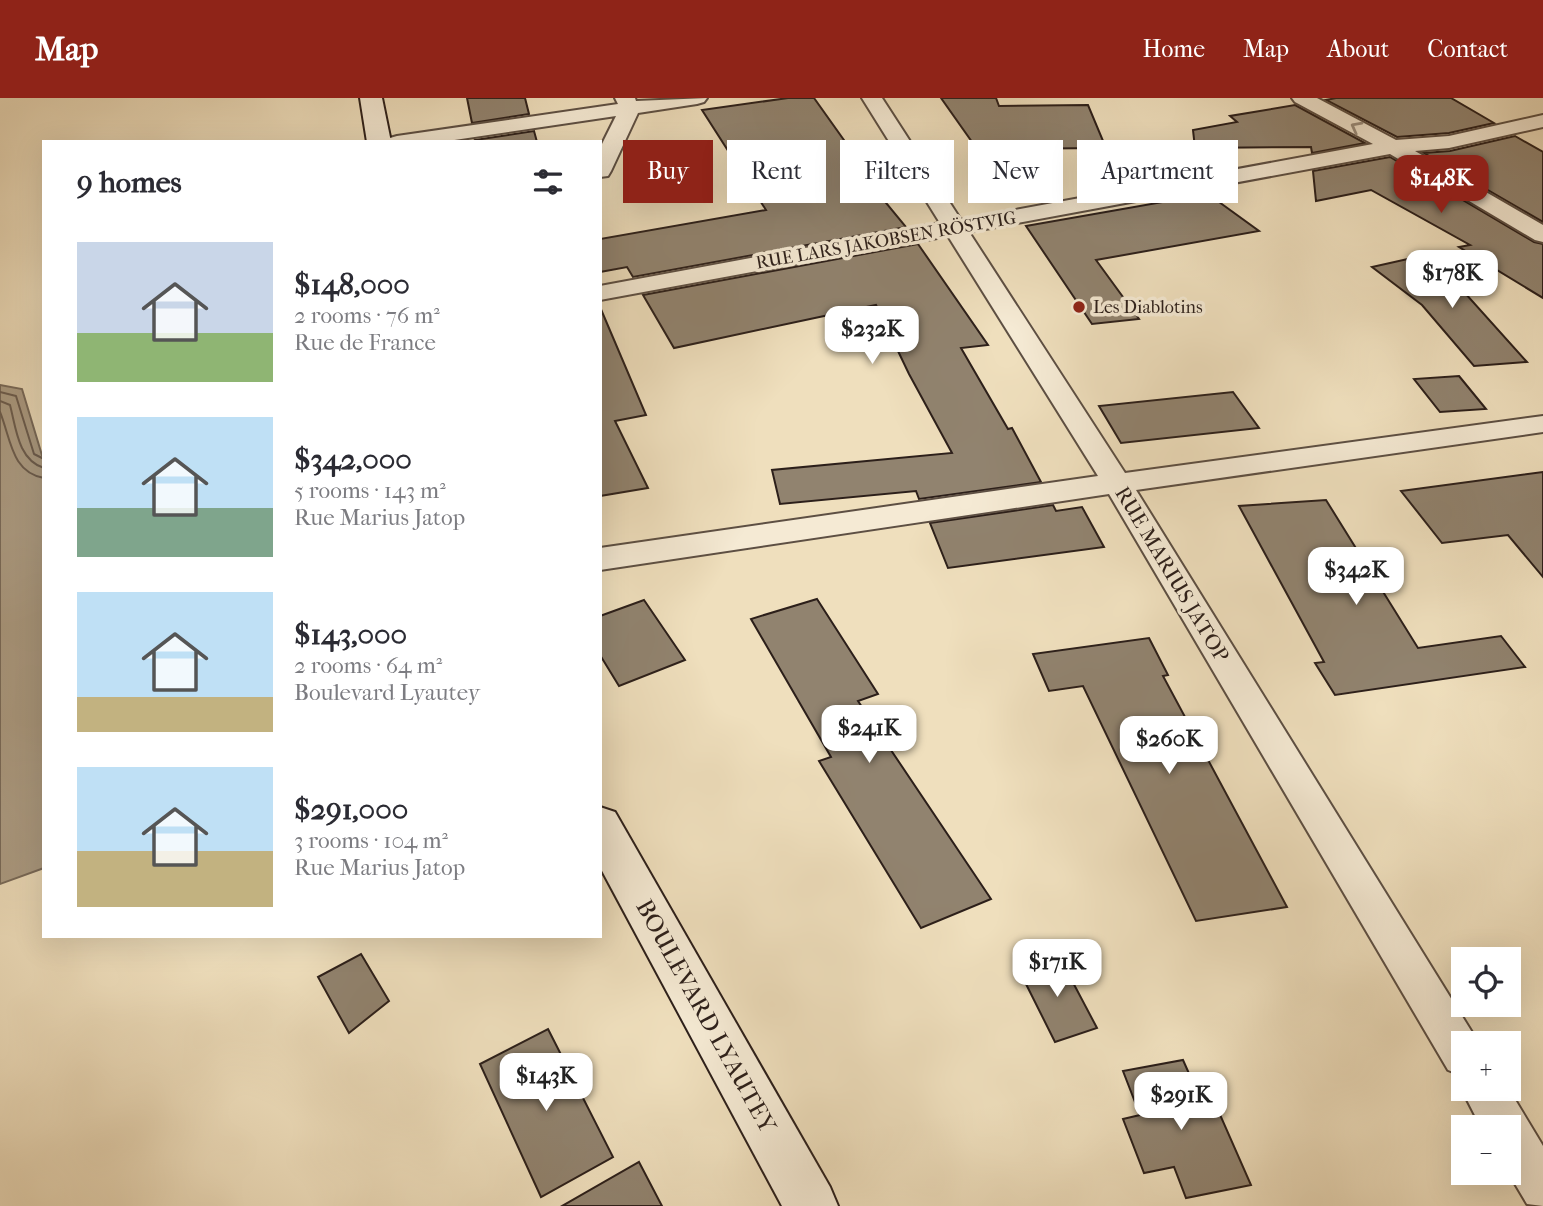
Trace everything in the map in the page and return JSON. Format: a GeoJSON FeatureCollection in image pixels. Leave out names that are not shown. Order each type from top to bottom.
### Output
{"type":"FeatureCollection","features":[{"type":"Feature","properties":{"kind":"street"},"geometry":{"type":"LineString","coordinates":[[371,98],[379,140]]}},
{"type":"Feature","properties":{"kind":"street"},"geometry":{"type":"LineString","coordinates":[[409,140],[627,103],[697,98]]}},
{"type":"Feature","properties":{"kind":"street","name":"RUE MARIUS JATOP"},"geometry":{"type":"LineString","coordinates":[[872,98],[1117,483],[1451,1036]]}},
{"type":"Feature","properties":{"kind":"street"},"geometry":{"type":"LineString","coordinates":[[1302,98],[1393,147],[1543,235]]}},
{"type":"Feature","properties":{"kind":"street"},"geometry":{"type":"LineString","coordinates":[[602,166],[627,103]]}},
{"type":"Feature","properties":{"kind":"street","name":"RUE LARS JAKOBSEN RÖSTVIG"},"geometry":{"type":"LineString","coordinates":[[602,293],[1393,147],[1449,142],[1543,121]]}},
{"type":"Feature","properties":{"kind":"street"},"geometry":{"type":"LineString","coordinates":[[602,559],[1543,424]]}},
{"type":"Feature","properties":{"kind":"street","name":"BOULEVARD LYAUTEY"},"geometry":{"type":"LineString","coordinates":[[602,829],[811,1206]]}},
{"type":"Feature","properties":{"kind":"street"},"geometry":{"type":"LineString","coordinates":[[1521,1152],[1543,1188]]}},
{"type":"Feature","properties":{"kind":"water"},"geometry":{"type":"Polygon","coordinates":[[[0,385],[22,389],[42,455],[42,869],[0,884],[0,385]]]}},
{"type":"Feature","properties":{"kind":"building"},"geometry":{"type":"Polygon","coordinates":[[[467,98],[525,98],[529,114],[472,123],[467,98]]]}},
{"type":"Feature","properties":{"kind":"building"},"geometry":{"type":"Polygon","coordinates":[[[788,98],[814,98],[844,140],[840,140],[840,203],[886,203],[906,227],[633,277],[627,267],[602,272],[602,239],[766,210],[762,203],[826,203],[826,140],[727,140],[727,149],[702,110],[788,98]]]}},
{"type":"Feature","properties":{"kind":"building"},"geometry":{"type":"Polygon","coordinates":[[[941,98],[996,98],[999,106],[1088,105],[1103,140],[1077,140],[1077,148],[1063,148],[1063,140],[971,140],[941,98]]]}},
{"type":"Feature","properties":{"kind":"building"},"geometry":{"type":"Polygon","coordinates":[[[1451,98],[1494,123],[1449,133],[1397,137],[1326,100],[1451,98]]]}},
{"type":"Feature","properties":{"kind":"building"},"geometry":{"type":"Polygon","coordinates":[[[1295,105],[1365,143],[1312,153],[1311,147],[1238,148],[1238,140],[1194,140],[1193,130],[1237,122],[1230,116],[1295,105]]]}},
{"type":"Feature","properties":{"kind":"building"},"geometry":{"type":"Polygon","coordinates":[[[534,131],[536,140],[475,140],[534,131]]]}},
{"type":"Feature","properties":{"kind":"building"},"geometry":{"type":"Polygon","coordinates":[[[1515,136],[1543,152],[1543,222],[1424,153],[1450,151],[1515,136]]]}},
{"type":"Feature","properties":{"kind":"building"},"geometry":{"type":"Polygon","coordinates":[[[1390,157],[1534,242],[1543,244],[1543,298],[1459,247],[1470,245],[1371,190],[1316,201],[1313,171],[1390,157]]]}},
{"type":"Feature","properties":{"kind":"building"},"geometry":{"type":"Polygon","coordinates":[[[1157,203],[1220,203],[1259,231],[1096,260],[1139,319],[1092,324],[1026,226],[1157,203]]]}},
{"type":"Feature","properties":{"kind":"building"},"geometry":{"type":"Polygon","coordinates":[[[918,244],[988,345],[961,348],[1008,429],[1012,428],[1041,482],[919,499],[916,491],[780,504],[772,470],[952,453],[909,374],[876,305],[674,348],[643,295],[918,244]]]}},
{"type":"Feature","properties":{"kind":"building"},"geometry":{"type":"Polygon","coordinates":[[[1430,254],[1527,362],[1474,366],[1422,305],[1372,267],[1430,254]]]}},
{"type":"Feature","properties":{"kind":"building"},"geometry":{"type":"Polygon","coordinates":[[[602,312],[646,415],[615,421],[648,488],[602,496],[602,312]]]}},
{"type":"Feature","properties":{"kind":"building"},"geometry":{"type":"Polygon","coordinates":[[[1459,376],[1486,409],[1440,412],[1414,379],[1459,376]]]}},
{"type":"Feature","properties":{"kind":"building"},"geometry":{"type":"Polygon","coordinates":[[[1233,392],[1259,428],[1121,443],[1099,406],[1233,392]]]}},
{"type":"Feature","properties":{"kind":"building"},"geometry":{"type":"Polygon","coordinates":[[[1543,472],[1543,577],[1508,535],[1442,543],[1401,491],[1543,472]]]}},
{"type":"Feature","properties":{"kind":"building"},"geometry":{"type":"Polygon","coordinates":[[[1326,500],[1418,648],[1501,636],[1525,667],[1335,695],[1315,663],[1324,662],[1239,506],[1326,500]]]}},
{"type":"Feature","properties":{"kind":"building"},"geometry":{"type":"Polygon","coordinates":[[[1053,505],[1056,511],[1082,507],[1104,547],[948,568],[930,523],[1053,505]]]}},
{"type":"Feature","properties":{"kind":"building"},"geometry":{"type":"Polygon","coordinates":[[[817,599],[878,694],[858,701],[991,899],[921,928],[819,761],[831,757],[751,619],[817,599]]]}},
{"type":"Feature","properties":{"kind":"building"},"geometry":{"type":"Polygon","coordinates":[[[644,600],[685,660],[619,686],[602,658],[602,615],[644,600]]]}},
{"type":"Feature","properties":{"kind":"building"},"geometry":{"type":"Polygon","coordinates":[[[1149,638],[1168,675],[1163,676],[1287,907],[1196,921],[1083,686],[1049,691],[1033,654],[1149,638]]]}},
{"type":"Feature","properties":{"kind":"building"},"geometry":{"type":"Polygon","coordinates":[[[361,954],[389,1001],[349,1033],[318,977],[361,954]]]}},
{"type":"Feature","properties":{"kind":"building"},"geometry":{"type":"Polygon","coordinates":[[[1059,956],[1097,1028],[1055,1042],[1018,968],[1059,956]]]}},
{"type":"Feature","properties":{"kind":"building"},"geometry":{"type":"Polygon","coordinates":[[[548,1029],[613,1157],[541,1197],[480,1064],[548,1029]]]}},
{"type":"Feature","properties":{"kind":"building"},"geometry":{"type":"Polygon","coordinates":[[[1183,1060],[1206,1112],[1218,1110],[1251,1185],[1186,1198],[1174,1167],[1144,1173],[1123,1119],[1140,1115],[1123,1071],[1183,1060]]]}},
{"type":"Feature","properties":{"kind":"building"},"geometry":{"type":"Polygon","coordinates":[[[639,1162],[662,1206],[562,1206],[639,1162]]]}},
{"type":"Feature","properties":{"kind":"place","name":"Les Diablotins"},"geometry":{"type":"Point","coordinates":[1079,307]}}]}
